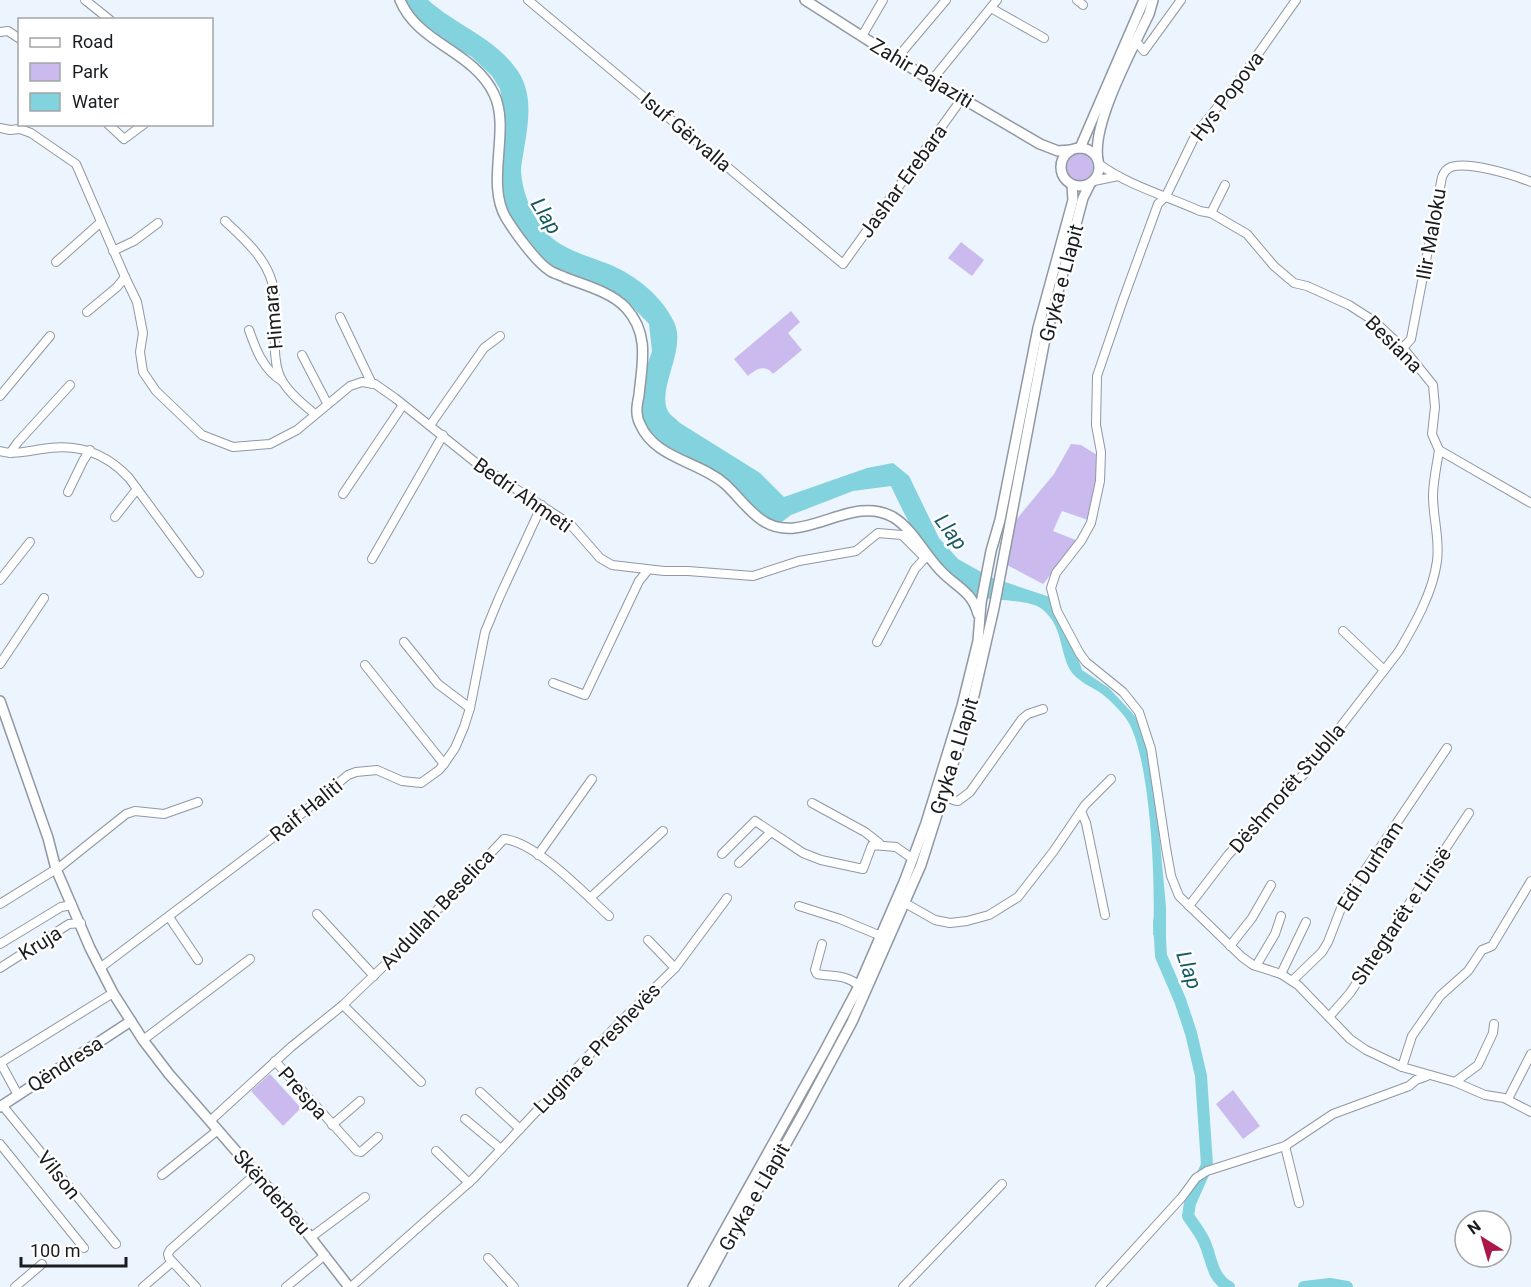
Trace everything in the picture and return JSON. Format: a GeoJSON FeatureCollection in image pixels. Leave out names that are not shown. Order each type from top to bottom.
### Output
{"type":"FeatureCollection","features":[{"type":"Feature","properties":{"kind":"main road"},"geometry":{"type":"LineString","coordinates":[[400,0],[403,8],[421,30],[467,60],[482,75],[495,95],[500,119],[497,185],[505,216],[537,260],[549,271],[597,290],[625,306],[638,324],[644,339],[636,415],[646,435],[677,459],[724,483],[760,519],[778,529],[801,528],[861,511],[892,517],[906,529],[942,572],[972,597],[978,606]]}},
{"type":"Feature","properties":{"kind":"main road","name":"Zahir Pajaziti"},"geometry":{"type":"LineString","coordinates":[[805,0],[932,80],[1040,144],[1058,151],[1075,149]]}},
{"type":"Feature","properties":{"kind":"main road"},"geometry":{"type":"LineString","coordinates":[[1144,0],[1075,149],[1063,157],[1060,171],[1065,180],[1072,185],[1081,187],[1092,182],[1098,173],[1096,147],[1101,122],[1153,0]]}},
{"type":"Feature","properties":{"kind":"main road","name":"Zahir Pajaziti"},"geometry":{"type":"LineString","coordinates":[[1040,144],[1050,153],[1060,171]]}},
{"type":"Feature","properties":{"kind":"main road"},"geometry":{"type":"LineString","coordinates":[[1075,149],[1089,150],[1098,162]]}},
{"type":"Feature","properties":{"kind":"main road","name":"Gryka e Llapit"},"geometry":{"type":"LineString","coordinates":[[693,1287],[801,1098],[859,986],[929,825],[942,789],[972,704],[994,608],[1044,344],[1083,198],[1092,182]]}},
{"type":"Feature","properties":{"kind":"main road","name":"Gryka e Llapit"},"geometry":{"type":"LineString","coordinates":[[942,789],[970,674],[980,622],[978,606],[1000,520],[1038,328],[1073,200],[1072,185]]}},
{"type":"Feature","properties":{"kind":"main road","name":"Skënderbeu"},"geometry":{"type":"LineString","coordinates":[[0,701],[45,829],[56,869],[113,993],[143,1040],[326,1255],[350,1287]]}},
{"type":"Feature","properties":{"kind":"main road","name":"Gryka e Llapit"},"geometry":{"type":"LineString","coordinates":[[703,1287],[746,1207],[773,1167],[852,1022],[921,866],[929,825]]}},
{"type":"Feature","properties":{"kind":"main road","name":"Qëndresa"},"geometry":{"type":"LineString","coordinates":[[1,1106],[131,1022]]}},
{"type":"Feature","properties":{"kind":"street"},"geometry":{"type":"LineString","coordinates":[[85,0],[108,18]]}},
{"type":"Feature","properties":{"kind":"street","name":"Isuf Gërvalla"},"geometry":{"type":"LineString","coordinates":[[528,0],[843,264]]}},
{"type":"Feature","properties":{"kind":"street"},"geometry":{"type":"LineString","coordinates":[[862,36],[883,0]]}},
{"type":"Feature","properties":{"kind":"street"},"geometry":{"type":"LineString","coordinates":[[897,58],[946,0]]}},
{"type":"Feature","properties":{"kind":"street"},"geometry":{"type":"LineString","coordinates":[[932,80],[997,0]]}},
{"type":"Feature","properties":{"kind":"street"},"geometry":{"type":"LineString","coordinates":[[1136,41],[1144,51],[1181,0]]}},
{"type":"Feature","properties":{"kind":"street","name":"Hys Popova"},"geometry":{"type":"LineString","coordinates":[[1189,906],[1179,896],[1171,876],[1151,749],[1139,712],[1123,692],[1086,662],[1080,654],[1057,611],[1051,588],[1056,573],[1081,541],[1091,523],[1100,481],[1101,452],[1096,425],[1096,383],[1100,365],[1158,204],[1166,196],[1196,134],[1251,64],[1296,0]]}},
{"type":"Feature","properties":{"kind":"street"},"geometry":{"type":"LineString","coordinates":[[991,8],[1044,38]]}},
{"type":"Feature","properties":{"kind":"street"},"geometry":{"type":"LineString","coordinates":[[0,32],[8,31],[18,38]]}},
{"type":"Feature","properties":{"kind":"street","name":"Jashar Erebara"},"geometry":{"type":"LineString","coordinates":[[843,264],[963,98]]}},
{"type":"Feature","properties":{"kind":"street"},"geometry":{"type":"LineString","coordinates":[[110,126],[124,139],[141,126]]}},
{"type":"Feature","properties":{"kind":"street"},"geometry":{"type":"LineString","coordinates":[[0,128],[20,129],[31,133],[76,164],[81,171],[141,314],[143,333],[140,352],[143,372],[156,391],[202,435],[233,447],[270,444],[297,430],[350,386],[362,382],[372,384]]}},
{"type":"Feature","properties":{"kind":"street","name":"Besiana"},"geometry":{"type":"LineString","coordinates":[[1098,162],[1118,176],[1200,211],[1211,213],[1247,234],[1274,266],[1294,283],[1307,286],[1349,305],[1374,321],[1403,348],[1433,385],[1435,407],[1432,434],[1439,450]]}},
{"type":"Feature","properties":{"kind":"street","name":"Ilir Maloku"},"geometry":{"type":"LineString","coordinates":[[1403,348],[1409,342],[1413,331],[1445,170],[1453,166],[1473,167],[1512,175],[1531,183]]}},
{"type":"Feature","properties":{"kind":"street"},"geometry":{"type":"LineString","coordinates":[[1092,182],[1118,176]]}},
{"type":"Feature","properties":{"kind":"street"},"geometry":{"type":"LineString","coordinates":[[1211,213],[1225,185]]}},
{"type":"Feature","properties":{"kind":"street","name":"Himara"},"geometry":{"type":"LineString","coordinates":[[225,221],[261,260],[273,284],[277,370],[283,382],[297,399],[315,414]]}},
{"type":"Feature","properties":{"kind":"street"},"geometry":{"type":"LineString","coordinates":[[56,262],[102,222]]}},
{"type":"Feature","properties":{"kind":"street"},"geometry":{"type":"LineString","coordinates":[[114,251],[134,241],[158,223]]}},
{"type":"Feature","properties":{"kind":"street"},"geometry":{"type":"LineString","coordinates":[[87,312],[117,287],[124,277]]}},
{"type":"Feature","properties":{"kind":"street"},"geometry":{"type":"LineString","coordinates":[[340,317],[372,384]]}},
{"type":"Feature","properties":{"kind":"street"},"geometry":{"type":"LineString","coordinates":[[249,330],[258,354],[271,374],[283,382]]}},
{"type":"Feature","properties":{"kind":"street"},"geometry":{"type":"LineString","coordinates":[[0,396],[50,336]]}},
{"type":"Feature","properties":{"kind":"street"},"geometry":{"type":"LineString","coordinates":[[431,424],[484,348],[500,336]]}},
{"type":"Feature","properties":{"kind":"street"},"geometry":{"type":"LineString","coordinates":[[302,355],[327,403]]}},
{"type":"Feature","properties":{"kind":"street","name":"Bedri Ahmeti"},"geometry":{"type":"LineString","coordinates":[[372,384],[431,424],[475,462],[571,525],[600,558],[612,565],[648,570],[753,576],[799,561],[856,551],[878,533],[902,535],[925,558],[915,569],[878,642]]}},
{"type":"Feature","properties":{"kind":"street"},"geometry":{"type":"LineString","coordinates":[[10,453],[70,385]]}},
{"type":"Feature","properties":{"kind":"street"},"geometry":{"type":"LineString","coordinates":[[343,494],[403,405]]}},
{"type":"Feature","properties":{"kind":"street"},"geometry":{"type":"LineString","coordinates":[[372,559],[443,435]]}},
{"type":"Feature","properties":{"kind":"street"},"geometry":{"type":"LineString","coordinates":[[0,451],[10,453],[62,447],[90,450],[117,466],[137,489],[199,573]]}},
{"type":"Feature","properties":{"kind":"street"},"geometry":{"type":"LineString","coordinates":[[68,492],[90,450]]}},
{"type":"Feature","properties":{"kind":"street"},"geometry":{"type":"LineString","coordinates":[[1439,450],[1531,503]]}},
{"type":"Feature","properties":{"kind":"street","name":"Dëshmorët Stublla"},"geometry":{"type":"LineString","coordinates":[[1189,906],[1228,855],[1304,774],[1411,631],[1437,564],[1433,497],[1439,450]]}},
{"type":"Feature","properties":{"kind":"street"},"geometry":{"type":"LineString","coordinates":[[115,517],[137,489]]}},
{"type":"Feature","properties":{"kind":"street","name":"Raif Haliti"},"geometry":{"type":"LineString","coordinates":[[100,968],[275,836],[348,776],[356,772],[377,770],[402,781],[422,783],[444,764],[455,748],[470,708],[485,632],[542,505]]}},
{"type":"Feature","properties":{"kind":"street"},"geometry":{"type":"LineString","coordinates":[[0,580],[30,542]]}},
{"type":"Feature","properties":{"kind":"street"},"geometry":{"type":"LineString","coordinates":[[553,683],[585,695],[639,581],[648,570]]}},
{"type":"Feature","properties":{"kind":"street"},"geometry":{"type":"LineString","coordinates":[[0,664],[44,598]]}},
{"type":"Feature","properties":{"kind":"street"},"geometry":{"type":"LineString","coordinates":[[1343,631],[1384,670]]}},
{"type":"Feature","properties":{"kind":"street"},"geometry":{"type":"LineString","coordinates":[[404,642],[438,684],[470,708]]}},
{"type":"Feature","properties":{"kind":"street"},"geometry":{"type":"LineString","coordinates":[[365,665],[444,764]]}},
{"type":"Feature","properties":{"kind":"street"},"geometry":{"type":"LineString","coordinates":[[942,789],[948,797],[958,801],[970,792],[1022,719],[1028,714],[1043,709]]}},
{"type":"Feature","properties":{"kind":"street","name":"Edi Durham"},"geometry":{"type":"LineString","coordinates":[[1292,981],[1322,952],[1343,903],[1447,748]]}},
{"type":"Feature","properties":{"kind":"street"},"geometry":{"type":"LineString","coordinates":[[538,855],[592,779]]}},
{"type":"Feature","properties":{"kind":"street"},"geometry":{"type":"LineString","coordinates":[[905,903],[935,920],[950,923],[989,915],[1018,897],[1081,811],[1111,779]]}},
{"type":"Feature","properties":{"kind":"street"},"geometry":{"type":"LineString","coordinates":[[0,904],[56,869],[126,814],[135,812],[164,814],[198,802]]}},
{"type":"Feature","properties":{"kind":"street"},"geometry":{"type":"LineString","coordinates":[[812,803],[865,832],[877,843],[886,846]]}},
{"type":"Feature","properties":{"kind":"street"},"geometry":{"type":"LineString","coordinates":[[1081,811],[1086,824],[1105,915]]}},
{"type":"Feature","properties":{"kind":"street","name":"Shtegtarët e Lirisë"},"geometry":{"type":"LineString","coordinates":[[1329,1017],[1350,993],[1469,813]]}},
{"type":"Feature","properties":{"kind":"street"},"geometry":{"type":"LineString","coordinates":[[722,854],[755,821],[803,853],[821,860],[863,869],[872,844],[896,847],[913,859]]}},
{"type":"Feature","properties":{"kind":"street"},"geometry":{"type":"LineString","coordinates":[[590,898],[663,831]]}},
{"type":"Feature","properties":{"kind":"street"},"geometry":{"type":"LineString","coordinates":[[739,863],[771,832]]}},
{"type":"Feature","properties":{"kind":"street","name":"Avdullah Beselica"},"geometry":{"type":"LineString","coordinates":[[210,1121],[275,1061],[343,1005],[374,976],[504,839],[512,840],[538,855],[609,916]]}},
{"type":"Feature","properties":{"kind":"street"},"geometry":{"type":"LineString","coordinates":[[1402,1067],[1415,1032],[1443,993],[1463,976],[1482,950],[1492,946],[1531,881]]}},
{"type":"Feature","properties":{"kind":"street"},"geometry":{"type":"LineString","coordinates":[[1230,946],[1252,918],[1271,885]]}},
{"type":"Feature","properties":{"kind":"street","name":"Lugina e Preshevës"},"geometry":{"type":"LineString","coordinates":[[350,1287],[469,1183],[675,968],[728,898]]}},
{"type":"Feature","properties":{"kind":"street"},"geometry":{"type":"LineString","coordinates":[[2,942],[61,907],[72,904]]}},
{"type":"Feature","properties":{"kind":"street"},"geometry":{"type":"LineString","coordinates":[[799,906],[840,919],[881,936]]}},
{"type":"Feature","properties":{"kind":"street"},"geometry":{"type":"LineString","coordinates":[[1189,906],[1242,957],[1256,966],[1281,974],[1292,981],[1350,1039],[1366,1050],[1402,1067],[1426,1076],[1455,1082],[1485,1095],[1508,1100],[1531,1112]]}},
{"type":"Feature","properties":{"kind":"street"},"geometry":{"type":"LineString","coordinates":[[317,914],[374,976]]}},
{"type":"Feature","properties":{"kind":"street"},"geometry":{"type":"LineString","coordinates":[[1256,966],[1275,934],[1281,916]]}},
{"type":"Feature","properties":{"kind":"street"},"geometry":{"type":"LineString","coordinates":[[169,917],[198,960]]}},
{"type":"Feature","properties":{"kind":"street"},"geometry":{"type":"LineString","coordinates":[[1281,974],[1306,922]]}},
{"type":"Feature","properties":{"kind":"street","name":"Kruja"},"geometry":{"type":"LineString","coordinates":[[0,968],[69,924],[81,923]]}},
{"type":"Feature","properties":{"kind":"street","name":"Lugina e Preshevës"},"geometry":{"type":"LineString","coordinates":[[648,940],[675,968]]}},
{"type":"Feature","properties":{"kind":"street"},"geometry":{"type":"LineString","coordinates":[[822,944],[815,970],[817,974],[845,977],[859,986]]}},
{"type":"Feature","properties":{"kind":"street"},"geometry":{"type":"LineString","coordinates":[[143,1040],[250,959]]}},
{"type":"Feature","properties":{"kind":"street"},"geometry":{"type":"LineString","coordinates":[[18,1095],[0,1062],[113,993]]}},
{"type":"Feature","properties":{"kind":"street"},"geometry":{"type":"LineString","coordinates":[[343,1005],[421,1082]]}},
{"type":"Feature","properties":{"kind":"street"},"geometry":{"type":"LineString","coordinates":[[1455,1082],[1478,1065],[1493,1033],[1494,1024]]}},
{"type":"Feature","properties":{"kind":"street"},"geometry":{"type":"LineString","coordinates":[[1508,1100],[1531,1054]]}},
{"type":"Feature","properties":{"kind":"street","name":"Prespa"},"geometry":{"type":"LineString","coordinates":[[275,1061],[357,1151],[361,1152],[378,1137]]}},
{"type":"Feature","properties":{"kind":"street"},"geometry":{"type":"LineString","coordinates":[[1100,1287],[1182,1197],[1196,1178],[1207,1172],[1286,1146],[1333,1114],[1409,1086],[1426,1076]]}},
{"type":"Feature","properties":{"kind":"street","name":"Lugina e Preshevës"},"geometry":{"type":"LineString","coordinates":[[480,1092],[520,1129]]}},
{"type":"Feature","properties":{"kind":"street","name":"Prespa"},"geometry":{"type":"LineString","coordinates":[[332,1125],[360,1101]]}},
{"type":"Feature","properties":{"kind":"street","name":"Vilson"},"geometry":{"type":"LineString","coordinates":[[1,1106],[116,1244]]}},
{"type":"Feature","properties":{"kind":"street"},"geometry":{"type":"LineString","coordinates":[[465,1119],[501,1149]]}},
{"type":"Feature","properties":{"kind":"street"},"geometry":{"type":"LineString","coordinates":[[162,1175],[218,1130]]}},
{"type":"Feature","properties":{"kind":"street"},"geometry":{"type":"LineString","coordinates":[[0,1144],[84,1248]]}},
{"type":"Feature","properties":{"kind":"street"},"geometry":{"type":"LineString","coordinates":[[1286,1146],[1299,1203]]}},
{"type":"Feature","properties":{"kind":"street"},"geometry":{"type":"LineString","coordinates":[[436,1151],[469,1183]]}},
{"type":"Feature","properties":{"kind":"street"},"geometry":{"type":"LineString","coordinates":[[196,1287],[172,1262],[168,1254],[170,1250],[250,1179],[258,1175]]}},
{"type":"Feature","properties":{"kind":"street"},"geometry":{"type":"LineString","coordinates":[[903,1287],[1002,1184]]}},
{"type":"Feature","properties":{"kind":"street"},"geometry":{"type":"LineString","coordinates":[[310,1236],[365,1197]]}},
{"type":"Feature","properties":{"kind":"street"},"geometry":{"type":"LineString","coordinates":[[286,1287],[326,1255]]}},
{"type":"Feature","properties":{"kind":"street"},"geometry":{"type":"LineString","coordinates":[[488,1258],[514,1287]]}},
{"type":"Feature","properties":{"kind":"street"},"geometry":{"type":"LineString","coordinates":[[144,1287],[172,1262]]}},
{"type":"Feature","properties":{"kind":"street"},"geometry":{"type":"LineString","coordinates":[[15,1287],[42,1264]]}},
{"type":"Feature","properties":{"kind":"green space"},"geometry":{"type":"Polygon","coordinates":[[[1079,153],[1089,157],[1093,167],[1089,177],[1079,181],[1069,177],[1065,167],[1069,157],[1079,153]]]}},
{"type":"Feature","properties":{"kind":"green space"},"geometry":{"type":"Polygon","coordinates":[[[961,242],[984,260],[972,276],[948,258],[961,242]]]}},
{"type":"Feature","properties":{"kind":"green space"},"geometry":{"type":"Polygon","coordinates":[[[791,311],[800,322],[788,333],[802,350],[773,374],[764,368],[748,376],[734,359],[791,311]]]}},
{"type":"Feature","properties":{"kind":"green space"},"geometry":{"type":"Polygon","coordinates":[[[1071,444],[1081,445],[1097,455],[1096,487],[1088,520],[1062,511],[1053,531],[1078,541],[1043,584],[1005,564],[1011,526],[1054,474],[1071,444]]]}},
{"type":"Feature","properties":{"kind":"green space"},"geometry":{"type":"Polygon","coordinates":[[[270,1074],[301,1108],[283,1126],[251,1091],[270,1074]]]}},
{"type":"Feature","properties":{"kind":"green space"},"geometry":{"type":"Polygon","coordinates":[[[1233,1090],[1260,1126],[1243,1139],[1216,1104],[1233,1090]]]}},
{"type":"Feature","properties":{"kind":"water"},"geometry":{"type":"Polygon","coordinates":[[[402,0],[428,0],[495,47],[520,75],[525,85],[528,106],[521,171],[530,207],[541,226],[555,240],[630,275],[663,304],[674,322],[677,333],[677,345],[665,395],[666,405],[671,415],[760,473],[784,497],[867,468],[893,463],[909,476],[939,538],[958,559],[990,577],[1053,598],[1060,606],[1082,670],[1109,688],[1135,716],[1145,740],[1158,820],[1166,907],[1166,940],[1153,935],[1154,887],[1150,824],[1142,762],[1135,738],[1127,720],[1115,706],[1102,694],[1078,679],[1070,669],[1059,634],[1050,617],[1042,609],[1029,603],[978,596],[952,578],[921,542],[891,486],[853,491],[791,515],[779,524],[758,513],[736,488],[713,470],[663,444],[646,428],[641,414],[640,397],[642,381],[652,351],[649,324],[623,297],[543,263],[504,212],[498,160],[505,116],[500,89],[492,76],[472,57],[438,38],[416,21],[402,0]]]}},
{"type":"Feature","properties":{"kind":"waterway","name":"Llap"},"geometry":{"type":"LineString","coordinates":[[1159,922],[1161,956],[1180,1000],[1191,1033],[1201,1076],[1207,1165],[1190,1203],[1188,1216],[1204,1241],[1215,1273],[1229,1287]]}},
{"type":"Feature","properties":{"kind":"waterway","name":"Llap"},"geometry":{"type":"LineString","coordinates":[[1304,1287],[1330,1284],[1347,1287]]}}]}
